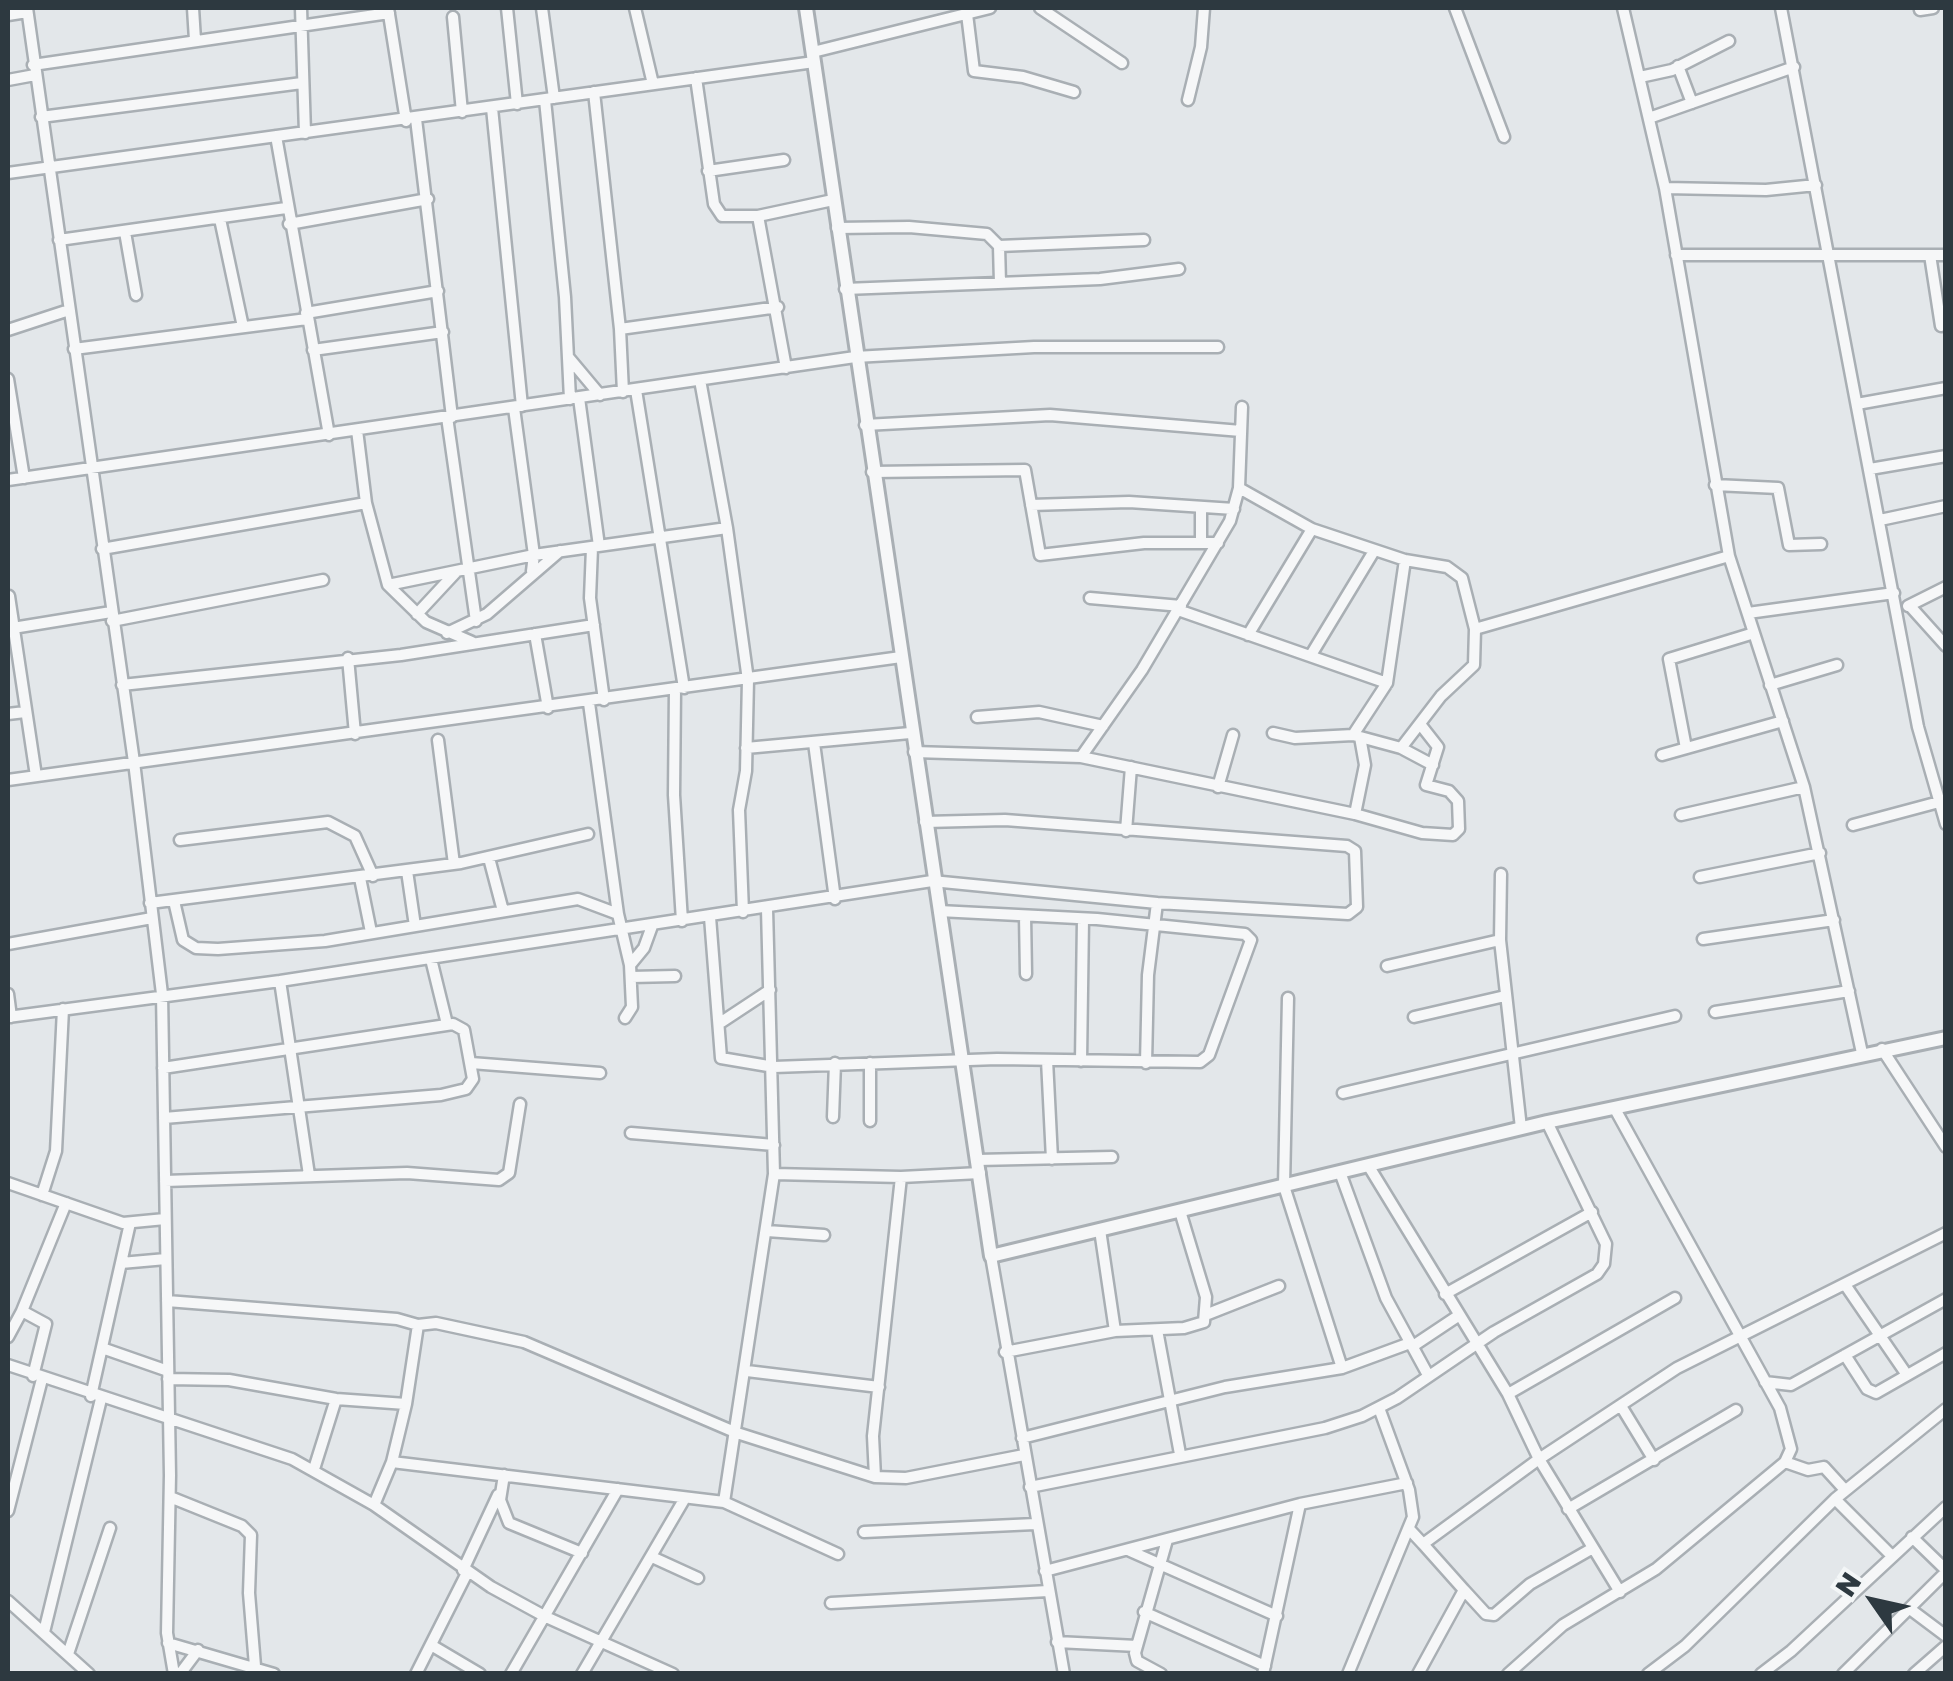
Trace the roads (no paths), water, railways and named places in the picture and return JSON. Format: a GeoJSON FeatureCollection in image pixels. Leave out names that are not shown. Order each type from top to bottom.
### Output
{"type":"FeatureCollection","features":[{"type":"Feature","properties":{"kind":"street"},"geometry":{"type":"LineString","coordinates":[[192,8],[195,40]]}},
{"type":"Feature","properties":{"kind":"street"},"geometry":{"type":"LineString","coordinates":[[301,8],[305,133]]}},
{"type":"Feature","properties":{"kind":"street"},"geometry":{"type":"LineString","coordinates":[[508,8],[517,104]]}},
{"type":"Feature","properties":{"kind":"street"},"geometry":{"type":"LineString","coordinates":[[542,8],[574,399],[596,547],[594,625],[604,700]]}},
{"type":"Feature","properties":{"kind":"street"},"geometry":{"type":"LineString","coordinates":[[640,8],[654,84]]}},
{"type":"Feature","properties":{"kind":"street"},"geometry":{"type":"LineString","coordinates":[[806,8],[932,882],[964,1059],[990,1256],[1064,1674]]}},
{"type":"Feature","properties":{"kind":"street"},"geometry":{"type":"LineString","coordinates":[[8,174],[696,78],[813,57],[950,12],[967,14],[990,8]]}},
{"type":"Feature","properties":{"kind":"street"},"geometry":{"type":"LineString","coordinates":[[1040,8],[1122,63]]}},
{"type":"Feature","properties":{"kind":"street"},"geometry":{"type":"LineString","coordinates":[[1188,100],[1201,46],[1204,8]]}},
{"type":"Feature","properties":{"kind":"street"},"geometry":{"type":"LineString","coordinates":[[1455,8],[1504,137]]}},
{"type":"Feature","properties":{"kind":"street"},"geometry":{"type":"LineString","coordinates":[[1623,8],[1665,188],[1729,556],[1804,788],[1862,1053]]}},
{"type":"Feature","properties":{"kind":"street"},"geometry":{"type":"LineString","coordinates":[[1781,8],[1894,594],[1946,646]]}},
{"type":"Feature","properties":{"kind":"street"},"geometry":{"type":"LineString","coordinates":[[1920,10],[1933,8]]}},
{"type":"Feature","properties":{"kind":"street"},"geometry":{"type":"LineString","coordinates":[[8,15],[27,10],[134,762],[162,994],[170,1497],[168,1643],[177,1674]]}},
{"type":"Feature","properties":{"kind":"street"},"geometry":{"type":"LineString","coordinates":[[8,80],[34,70],[195,40],[389,10],[428,200],[462,570],[476,621]]}},
{"type":"Feature","properties":{"kind":"street"},"geometry":{"type":"LineString","coordinates":[[967,14],[974,71],[1024,77],[1074,92]]}},
{"type":"Feature","properties":{"kind":"street"},"geometry":{"type":"LineString","coordinates":[[452,17],[462,112]]}},
{"type":"Feature","properties":{"kind":"street"},"geometry":{"type":"LineString","coordinates":[[1640,77],[1678,66],[1728,42]]}},
{"type":"Feature","properties":{"kind":"street"},"geometry":{"type":"LineString","coordinates":[[1678,66],[1692,103]]}},
{"type":"Feature","properties":{"kind":"street"},"geometry":{"type":"LineString","coordinates":[[1650,118],[1794,68]]}},
{"type":"Feature","properties":{"kind":"street"},"geometry":{"type":"LineString","coordinates":[[696,78],[708,171],[718,213],[727,217],[758,216],[833,200]]}},
{"type":"Feature","properties":{"kind":"street"},"geometry":{"type":"LineString","coordinates":[[42,117],[302,83]]}},
{"type":"Feature","properties":{"kind":"street"},"geometry":{"type":"LineString","coordinates":[[594,92],[620,329],[622,392]]}},
{"type":"Feature","properties":{"kind":"street"},"geometry":{"type":"LineString","coordinates":[[492,108],[534,555],[532,571]]}},
{"type":"Feature","properties":{"kind":"street"},"geometry":{"type":"LineString","coordinates":[[276,136],[288,224],[329,434]]}},
{"type":"Feature","properties":{"kind":"street"},"geometry":{"type":"LineString","coordinates":[[708,171],[784,160]]}},
{"type":"Feature","properties":{"kind":"street"},"geometry":{"type":"LineString","coordinates":[[1665,188],[1766,190],[1816,186]]}},
{"type":"Feature","properties":{"kind":"street"},"geometry":{"type":"LineString","coordinates":[[288,224],[428,200]]}},
{"type":"Feature","properties":{"kind":"street"},"geometry":{"type":"LineString","coordinates":[[59,240],[286,208]]}},
{"type":"Feature","properties":{"kind":"street"},"geometry":{"type":"LineString","coordinates":[[758,216],[778,307],[786,368]]}},
{"type":"Feature","properties":{"kind":"street"},"geometry":{"type":"LineString","coordinates":[[220,220],[243,327]]}},
{"type":"Feature","properties":{"kind":"street"},"geometry":{"type":"LineString","coordinates":[[837,228],[983,233],[999,246],[1144,240]]}},
{"type":"Feature","properties":{"kind":"street"},"geometry":{"type":"LineString","coordinates":[[125,232],[136,296]]}},
{"type":"Feature","properties":{"kind":"street"},"geometry":{"type":"LineString","coordinates":[[999,246],[1000,283]]}},
{"type":"Feature","properties":{"kind":"street"},"geometry":{"type":"LineString","coordinates":[[1676,255],[1946,256]]}},
{"type":"Feature","properties":{"kind":"street"},"geometry":{"type":"LineString","coordinates":[[1930,256],[1940,326]]}},
{"type":"Feature","properties":{"kind":"street"},"geometry":{"type":"LineString","coordinates":[[845,290],[1100,279],[1179,269]]}},
{"type":"Feature","properties":{"kind":"street"},"geometry":{"type":"LineString","coordinates":[[74,349],[243,327],[438,291]]}},
{"type":"Feature","properties":{"kind":"street"},"geometry":{"type":"LineString","coordinates":[[620,329],[778,307]]}},
{"type":"Feature","properties":{"kind":"street"},"geometry":{"type":"LineString","coordinates":[[8,330],[69,310]]}},
{"type":"Feature","properties":{"kind":"street"},"geometry":{"type":"LineString","coordinates":[[313,350],[443,332]]}},
{"type":"Feature","properties":{"kind":"street"},"geometry":{"type":"LineString","coordinates":[[8,480],[855,357],[1034,347],[1218,347]]}},
{"type":"Feature","properties":{"kind":"street"},"geometry":{"type":"LineString","coordinates":[[570,358],[600,395]]}},
{"type":"Feature","properties":{"kind":"street"},"geometry":{"type":"LineString","coordinates":[[8,379],[24,478]]}},
{"type":"Feature","properties":{"kind":"street"},"geometry":{"type":"LineString","coordinates":[[700,380],[727,528],[748,680],[739,810],[742,912]]}},
{"type":"Feature","properties":{"kind":"street"},"geometry":{"type":"LineString","coordinates":[[1858,404],[1946,388]]}},
{"type":"Feature","properties":{"kind":"street"},"geometry":{"type":"LineString","coordinates":[[636,390],[663,538],[679,688],[674,794],[682,921]]}},
{"type":"Feature","properties":{"kind":"street"},"geometry":{"type":"LineString","coordinates":[[1081,756],[1180,608],[1234,509],[1239,488],[1242,406]]}},
{"type":"Feature","properties":{"kind":"street"},"geometry":{"type":"LineString","coordinates":[[865,425],[1050,414],[1242,431]]}},
{"type":"Feature","properties":{"kind":"street"},"geometry":{"type":"LineString","coordinates":[[356,430],[366,503],[388,585],[416,614],[473,643]]}},
{"type":"Feature","properties":{"kind":"street"},"geometry":{"type":"LineString","coordinates":[[1870,469],[1946,456]]}},
{"type":"Feature","properties":{"kind":"street"},"geometry":{"type":"LineString","coordinates":[[872,472],[1024,470],[1040,555],[1218,542]]}},
{"type":"Feature","properties":{"kind":"street"},"geometry":{"type":"LineString","coordinates":[[1715,485],[1778,488],[1789,546],[1820,544]]}},
{"type":"Feature","properties":{"kind":"street"},"geometry":{"type":"LineString","coordinates":[[1239,488],[1312,529],[1374,551],[1458,573],[1475,629],[1474,664],[1401,748]]}},
{"type":"Feature","properties":{"kind":"street"},"geometry":{"type":"LineString","coordinates":[[1031,505],[1129,502],[1234,509]]}},
{"type":"Feature","properties":{"kind":"street"},"geometry":{"type":"LineString","coordinates":[[102,549],[366,503]]}},
{"type":"Feature","properties":{"kind":"street"},"geometry":{"type":"LineString","coordinates":[[1880,520],[1946,506]]}},
{"type":"Feature","properties":{"kind":"street"},"geometry":{"type":"LineString","coordinates":[[1201,507],[1201,542]]}},
{"type":"Feature","properties":{"kind":"street"},"geometry":{"type":"LineString","coordinates":[[388,585],[534,555],[727,528]]}},
{"type":"Feature","properties":{"kind":"street"},"geometry":{"type":"LineString","coordinates":[[1248,635],[1312,529]]}},
{"type":"Feature","properties":{"kind":"street"},"geometry":{"type":"LineString","coordinates":[[447,632],[476,621],[561,551]]}},
{"type":"Feature","properties":{"kind":"street"},"geometry":{"type":"LineString","coordinates":[[1312,655],[1374,551]]}},
{"type":"Feature","properties":{"kind":"street"},"geometry":{"type":"LineString","coordinates":[[1475,629],[1729,556]]}},
{"type":"Feature","properties":{"kind":"street"},"geometry":{"type":"LineString","coordinates":[[1355,814],[1365,765],[1357,736],[1387,684],[1405,560]]}},
{"type":"Feature","properties":{"kind":"street"},"geometry":{"type":"LineString","coordinates":[[416,614],[462,570]]}},
{"type":"Feature","properties":{"kind":"street"},"geometry":{"type":"LineString","coordinates":[[13,628],[112,616],[323,580]]}},
{"type":"Feature","properties":{"kind":"street"},"geometry":{"type":"LineString","coordinates":[[1904,608],[1946,587]]}},
{"type":"Feature","properties":{"kind":"street"},"geometry":{"type":"LineString","coordinates":[[1748,613],[1894,594]]}},
{"type":"Feature","properties":{"kind":"street"},"geometry":{"type":"LineString","coordinates":[[9,596],[11,643],[36,776]]}},
{"type":"Feature","properties":{"kind":"street"},"geometry":{"type":"LineString","coordinates":[[1090,598],[1180,608],[1387,684]]}},
{"type":"Feature","properties":{"kind":"street"},"geometry":{"type":"LineString","coordinates":[[1904,608],[1918,727],[1946,824]]}},
{"type":"Feature","properties":{"kind":"street"},"geometry":{"type":"LineString","coordinates":[[122,685],[401,655],[594,625]]}},
{"type":"Feature","properties":{"kind":"street"},"geometry":{"type":"LineString","coordinates":[[534,634],[548,708]]}},
{"type":"Feature","properties":{"kind":"street"},"geometry":{"type":"LineString","coordinates":[[1686,748],[1669,659],[1754,634]]}},
{"type":"Feature","properties":{"kind":"street"},"geometry":{"type":"LineString","coordinates":[[8,780],[901,657]]}},
{"type":"Feature","properties":{"kind":"street"},"geometry":{"type":"LineString","coordinates":[[348,658],[354,734]]}},
{"type":"Feature","properties":{"kind":"street"},"geometry":{"type":"LineString","coordinates":[[1770,685],[1837,665]]}},
{"type":"Feature","properties":{"kind":"street"},"geometry":{"type":"LineString","coordinates":[[589,703],[618,914],[631,971],[632,1007],[626,1018]]}},
{"type":"Feature","properties":{"kind":"street"},"geometry":{"type":"LineString","coordinates":[[8,714],[25,712]]}},
{"type":"Feature","properties":{"kind":"street"},"geometry":{"type":"LineString","coordinates":[[977,717],[1039,712],[1103,726]]}},
{"type":"Feature","properties":{"kind":"street"},"geometry":{"type":"LineString","coordinates":[[1662,756],[1783,721]]}},
{"type":"Feature","properties":{"kind":"street"},"geometry":{"type":"LineString","coordinates":[[914,752],[1081,756],[1355,814],[1422,833],[1456,833],[1458,801],[1449,791],[1426,785],[1437,744],[1420,724]]}},
{"type":"Feature","properties":{"kind":"street"},"geometry":{"type":"LineString","coordinates":[[746,748],[910,733]]}},
{"type":"Feature","properties":{"kind":"street"},"geometry":{"type":"LineString","coordinates":[[1274,733],[1295,738],[1357,736],[1401,748],[1433,765]]}},
{"type":"Feature","properties":{"kind":"street"},"geometry":{"type":"LineString","coordinates":[[1218,787],[1233,735]]}},
{"type":"Feature","properties":{"kind":"street"},"geometry":{"type":"LineString","coordinates":[[438,740],[454,864]]}},
{"type":"Feature","properties":{"kind":"street"},"geometry":{"type":"LineString","coordinates":[[814,743],[836,899]]}},
{"type":"Feature","properties":{"kind":"street"},"geometry":{"type":"LineString","coordinates":[[1126,831],[1131,768]]}},
{"type":"Feature","properties":{"kind":"street"},"geometry":{"type":"LineString","coordinates":[[1681,815],[1804,788]]}},
{"type":"Feature","properties":{"kind":"street"},"geometry":{"type":"LineString","coordinates":[[1853,825],[1939,802]]}},
{"type":"Feature","properties":{"kind":"street"},"geometry":{"type":"LineString","coordinates":[[8,994],[9,1017],[431,959],[932,882],[1156,903],[1350,914],[1357,907],[1355,852],[1347,846],[1005,820],[924,822]]}},
{"type":"Feature","properties":{"kind":"street"},"geometry":{"type":"LineString","coordinates":[[180,840],[328,822],[355,836],[367,877],[370,932]]}},
{"type":"Feature","properties":{"kind":"street"},"geometry":{"type":"LineString","coordinates":[[150,903],[454,864],[588,834]]}},
{"type":"Feature","properties":{"kind":"street"},"geometry":{"type":"LineString","coordinates":[[1700,877],[1820,852]]}},
{"type":"Feature","properties":{"kind":"street"},"geometry":{"type":"LineString","coordinates":[[490,858],[503,911]]}},
{"type":"Feature","properties":{"kind":"street"},"geometry":{"type":"LineString","coordinates":[[407,871],[415,926]]}},
{"type":"Feature","properties":{"kind":"street"},"geometry":{"type":"LineString","coordinates":[[1501,874],[1500,940],[1520,1128]]}},
{"type":"Feature","properties":{"kind":"street"},"geometry":{"type":"LineString","coordinates":[[1096,898],[1097,920]]}},
{"type":"Feature","properties":{"kind":"street"},"geometry":{"type":"LineString","coordinates":[[174,901],[180,934],[196,948],[274,946],[578,899],[618,914]]}},
{"type":"Feature","properties":{"kind":"street"},"geometry":{"type":"LineString","coordinates":[[1146,1063],[1156,903]]}},
{"type":"Feature","properties":{"kind":"street"},"geometry":{"type":"LineString","coordinates":[[724,1502],[774,1174],[767,909]]}},
{"type":"Feature","properties":{"kind":"street"},"geometry":{"type":"LineString","coordinates":[[710,917],[724,1061],[774,1067],[964,1059],[1197,1063],[1206,1058],[1251,940],[1248,935],[1154,925],[939,911]]}},
{"type":"Feature","properties":{"kind":"street"},"geometry":{"type":"LineString","coordinates":[[1026,916],[1026,974]]}},
{"type":"Feature","properties":{"kind":"street"},"geometry":{"type":"LineString","coordinates":[[8,944],[152,918]]}},
{"type":"Feature","properties":{"kind":"street"},"geometry":{"type":"LineString","coordinates":[[1081,1061],[1083,919]]}},
{"type":"Feature","properties":{"kind":"street"},"geometry":{"type":"LineString","coordinates":[[1703,939],[1834,920]]}},
{"type":"Feature","properties":{"kind":"street"},"geometry":{"type":"LineString","coordinates":[[631,971],[652,926]]}},
{"type":"Feature","properties":{"kind":"street"},"geometry":{"type":"LineString","coordinates":[[1387,966],[1500,940]]}},
{"type":"Feature","properties":{"kind":"street"},"geometry":{"type":"LineString","coordinates":[[431,959],[447,1024]]}},
{"type":"Feature","properties":{"kind":"street"},"geometry":{"type":"LineString","coordinates":[[631,971],[675,976]]}},
{"type":"Feature","properties":{"kind":"street"},"geometry":{"type":"LineString","coordinates":[[280,981],[310,1176]]}},
{"type":"Feature","properties":{"kind":"street"},"geometry":{"type":"LineString","coordinates":[[720,1023],[770,990]]}},
{"type":"Feature","properties":{"kind":"street"},"geometry":{"type":"LineString","coordinates":[[1715,1012],[1848,991]]}},
{"type":"Feature","properties":{"kind":"street"},"geometry":{"type":"LineString","coordinates":[[1414,1017],[1505,996]]}},
{"type":"Feature","properties":{"kind":"street"},"geometry":{"type":"LineString","coordinates":[[718,998],[741,1009]]}},
{"type":"Feature","properties":{"kind":"street"},"geometry":{"type":"LineString","coordinates":[[1288,998],[1284,1186],[1342,1368]]}},
{"type":"Feature","properties":{"kind":"street"},"geometry":{"type":"LineString","coordinates":[[42,1194],[56,1152],[63,1009]]}},
{"type":"Feature","properties":{"kind":"street"},"geometry":{"type":"LineString","coordinates":[[1343,1093],[1675,1016]]}},
{"type":"Feature","properties":{"kind":"street"},"geometry":{"type":"LineString","coordinates":[[163,1068],[447,1024],[464,1030],[472,1082],[462,1091],[301,1109],[164,1118]]}},
{"type":"Feature","properties":{"kind":"street"},"geometry":{"type":"LineString","coordinates":[[990,1256],[1520,1128],[1946,1038]]}},
{"type":"Feature","properties":{"kind":"street"},"geometry":{"type":"LineString","coordinates":[[1882,1049],[1946,1148]]}},
{"type":"Feature","properties":{"kind":"street"},"geometry":{"type":"LineString","coordinates":[[1047,1060],[1052,1158]]}},
{"type":"Feature","properties":{"kind":"street"},"geometry":{"type":"LineString","coordinates":[[471,1062],[600,1073]]}},
{"type":"Feature","properties":{"kind":"street"},"geometry":{"type":"LineString","coordinates":[[833,1117],[835,1063]]}},
{"type":"Feature","properties":{"kind":"street"},"geometry":{"type":"LineString","coordinates":[[870,1063],[870,1121]]}},
{"type":"Feature","properties":{"kind":"street"},"geometry":{"type":"LineString","coordinates":[[165,1180],[310,1176],[506,1178],[520,1104]]}},
{"type":"Feature","properties":{"kind":"street"},"geometry":{"type":"LineString","coordinates":[[1508,1674],[1563,1625],[1656,1570],[1785,1462],[1791,1450],[1780,1408],[1614,1109]]}},
{"type":"Feature","properties":{"kind":"street"},"geometry":{"type":"LineString","coordinates":[[1030,1487],[1325,1428],[1379,1408],[1600,1270],[1606,1244],[1547,1122]]}},
{"type":"Feature","properties":{"kind":"street"},"geometry":{"type":"LineString","coordinates":[[631,1133],[774,1145]]}},
{"type":"Feature","properties":{"kind":"street"},"geometry":{"type":"LineString","coordinates":[[774,1174],[901,1177],[1052,1158],[1112,1157]]}},
{"type":"Feature","properties":{"kind":"street"},"geometry":{"type":"LineString","coordinates":[[1368,1165],[1508,1394],[1539,1459],[1620,1592]]}},
{"type":"Feature","properties":{"kind":"street"},"geometry":{"type":"LineString","coordinates":[[1340,1172],[1386,1298],[1428,1375]]}},
{"type":"Feature","properties":{"kind":"street"},"geometry":{"type":"LineString","coordinates":[[875,1476],[872,1436],[901,1177]]}},
{"type":"Feature","properties":{"kind":"street"},"geometry":{"type":"LineString","coordinates":[[8,1183],[130,1222],[166,1219]]}},
{"type":"Feature","properties":{"kind":"street"},"geometry":{"type":"LineString","coordinates":[[8,1337],[66,1204]]}},
{"type":"Feature","properties":{"kind":"street"},"geometry":{"type":"LineString","coordinates":[[1180,1211],[1208,1314]]}},
{"type":"Feature","properties":{"kind":"street"},"geometry":{"type":"LineString","coordinates":[[1445,1294],[1592,1212]]}},
{"type":"Feature","properties":{"kind":"street"},"geometry":{"type":"LineString","coordinates":[[44,1632],[130,1222]]}},
{"type":"Feature","properties":{"kind":"street"},"geometry":{"type":"LineString","coordinates":[[1100,1230],[1115,1331]]}},
{"type":"Feature","properties":{"kind":"street"},"geometry":{"type":"LineString","coordinates":[[767,1231],[824,1235]]}},
{"type":"Feature","properties":{"kind":"street"},"geometry":{"type":"LineString","coordinates":[[1422,1544],[1539,1459],[1677,1368],[1946,1233]]}},
{"type":"Feature","properties":{"kind":"street"},"geometry":{"type":"LineString","coordinates":[[121,1263],[166,1259]]}},
{"type":"Feature","properties":{"kind":"street"},"geometry":{"type":"LineString","coordinates":[[1006,1352],[1115,1331],[1197,1326],[1208,1314],[1279,1286]]}},
{"type":"Feature","properties":{"kind":"street"},"geometry":{"type":"LineString","coordinates":[[1846,1286],[1907,1376]]}},
{"type":"Feature","properties":{"kind":"street"},"geometry":{"type":"LineString","coordinates":[[1508,1394],[1675,1298]]}},
{"type":"Feature","properties":{"kind":"street"},"geometry":{"type":"LineString","coordinates":[[1780,1408],[1791,1385],[1946,1298]]}},
{"type":"Feature","properties":{"kind":"street"},"geometry":{"type":"LineString","coordinates":[[167,1301],[470,1328],[538,1347],[737,1433],[875,1476],[906,1478],[1024,1456]]}},
{"type":"Feature","properties":{"kind":"street"},"geometry":{"type":"LineString","coordinates":[[8,1512],[46,1324],[22,1312]]}},
{"type":"Feature","properties":{"kind":"street"},"geometry":{"type":"LineString","coordinates":[[1022,1438],[1172,1400],[1342,1368],[1412,1344],[1458,1316]]}},
{"type":"Feature","properties":{"kind":"street"},"geometry":{"type":"LineString","coordinates":[[374,1505],[392,1462],[418,1326]]}},
{"type":"Feature","properties":{"kind":"street"},"geometry":{"type":"LineString","coordinates":[[1158,1330],[1180,1454]]}},
{"type":"Feature","properties":{"kind":"street"},"geometry":{"type":"LineString","coordinates":[[102,1348],[168,1375],[246,1382],[336,1399],[406,1404]]}},
{"type":"Feature","properties":{"kind":"street"},"geometry":{"type":"LineString","coordinates":[[1845,1355],[1870,1392],[1946,1353]]}},
{"type":"Feature","properties":{"kind":"street"},"geometry":{"type":"LineString","coordinates":[[8,1366],[168,1422],[271,1450],[314,1469],[374,1505],[465,1572],[546,1618],[673,1674]]}},
{"type":"Feature","properties":{"kind":"street"},"geometry":{"type":"LineString","coordinates":[[747,1371],[879,1387]]}},
{"type":"Feature","properties":{"kind":"street"},"geometry":{"type":"LineString","coordinates":[[1765,1382],[1791,1385]]}},
{"type":"Feature","properties":{"kind":"street"},"geometry":{"type":"LineString","coordinates":[[314,1469],[336,1399]]}},
{"type":"Feature","properties":{"kind":"street"},"geometry":{"type":"LineString","coordinates":[[1621,1406],[1654,1460]]}},
{"type":"Feature","properties":{"kind":"street"},"geometry":{"type":"LineString","coordinates":[[1348,1674],[1410,1530],[1413,1504],[1379,1408]]}},
{"type":"Feature","properties":{"kind":"street"},"geometry":{"type":"LineString","coordinates":[[1648,1674],[1685,1646],[1845,1490],[1946,1409]]}},
{"type":"Feature","properties":{"kind":"street"},"geometry":{"type":"LineString","coordinates":[[1568,1509],[1736,1410]]}},
{"type":"Feature","properties":{"kind":"street"},"geometry":{"type":"LineString","coordinates":[[392,1462],[724,1502],[838,1554]]}},
{"type":"Feature","properties":{"kind":"street"},"geometry":{"type":"LineString","coordinates":[[1785,1462],[1808,1470],[1828,1470],[1845,1490]]}},
{"type":"Feature","properties":{"kind":"street"},"geometry":{"type":"LineString","coordinates":[[416,1674],[465,1572],[504,1475]]}},
{"type":"Feature","properties":{"kind":"street"},"geometry":{"type":"LineString","coordinates":[[1045,1571],[1300,1504],[1407,1483]]}},
{"type":"Feature","properties":{"kind":"street"},"geometry":{"type":"LineString","coordinates":[[515,1672],[618,1489]]}},
{"type":"Feature","properties":{"kind":"street"},"geometry":{"type":"LineString","coordinates":[[500,1490],[501,1511],[509,1523],[582,1553]]}},
{"type":"Feature","properties":{"kind":"street"},"geometry":{"type":"LineString","coordinates":[[170,1497],[242,1526],[251,1535],[249,1594],[255,1666]]}},
{"type":"Feature","properties":{"kind":"street"},"geometry":{"type":"LineString","coordinates":[[582,1674],[686,1498]]}},
{"type":"Feature","properties":{"kind":"street"},"geometry":{"type":"LineString","coordinates":[[1835,1499],[1892,1556]]}},
{"type":"Feature","properties":{"kind":"street"},"geometry":{"type":"LineString","coordinates":[[1144,1612],[1264,1670],[1300,1504]]}},
{"type":"Feature","properties":{"kind":"street"},"geometry":{"type":"LineString","coordinates":[[1761,1674],[1791,1651],[1946,1507]]}},
{"type":"Feature","properties":{"kind":"street"},"geometry":{"type":"LineString","coordinates":[[864,1532],[1036,1524]]}},
{"type":"Feature","properties":{"kind":"street"},"geometry":{"type":"LineString","coordinates":[[68,1654],[110,1528]]}},
{"type":"Feature","properties":{"kind":"street"},"geometry":{"type":"LineString","coordinates":[[1410,1530],[1486,1614],[1494,1615],[1530,1584],[1592,1548]]}},
{"type":"Feature","properties":{"kind":"street"},"geometry":{"type":"LineString","coordinates":[[1843,1674],[1946,1571],[1912,1536]]}},
{"type":"Feature","properties":{"kind":"street"},"geometry":{"type":"LineString","coordinates":[[1161,1674],[1137,1661],[1136,1646],[1167,1540]]}},
{"type":"Feature","properties":{"kind":"street"},"geometry":{"type":"LineString","coordinates":[[1130,1551],[1277,1616]]}},
{"type":"Feature","properties":{"kind":"street"},"geometry":{"type":"LineString","coordinates":[[652,1558],[698,1578]]}},
{"type":"Feature","properties":{"kind":"street"},"geometry":{"type":"LineString","coordinates":[[1418,1674],[1464,1590]]}},
{"type":"Feature","properties":{"kind":"street"},"geometry":{"type":"LineString","coordinates":[[831,1603],[1048,1591]]}},
{"type":"Feature","properties":{"kind":"street"},"geometry":{"type":"LineString","coordinates":[[8,1601],[89,1674]]}},
{"type":"Feature","properties":{"kind":"street"},"geometry":{"type":"LineString","coordinates":[[1910,1609],[1946,1636]]}},
{"type":"Feature","properties":{"kind":"street"},"geometry":{"type":"LineString","coordinates":[[1057,1642],[1136,1646]]}},
{"type":"Feature","properties":{"kind":"street"},"geometry":{"type":"LineString","coordinates":[[168,1643],[274,1674]]}},
{"type":"Feature","properties":{"kind":"street"},"geometry":{"type":"LineString","coordinates":[[431,1645],[480,1674]]}},
{"type":"Feature","properties":{"kind":"street"},"geometry":{"type":"LineString","coordinates":[[1914,1674],[1946,1646]]}},
{"type":"Feature","properties":{"kind":"street"},"geometry":{"type":"LineString","coordinates":[[177,1674],[198,1650]]}}]}
